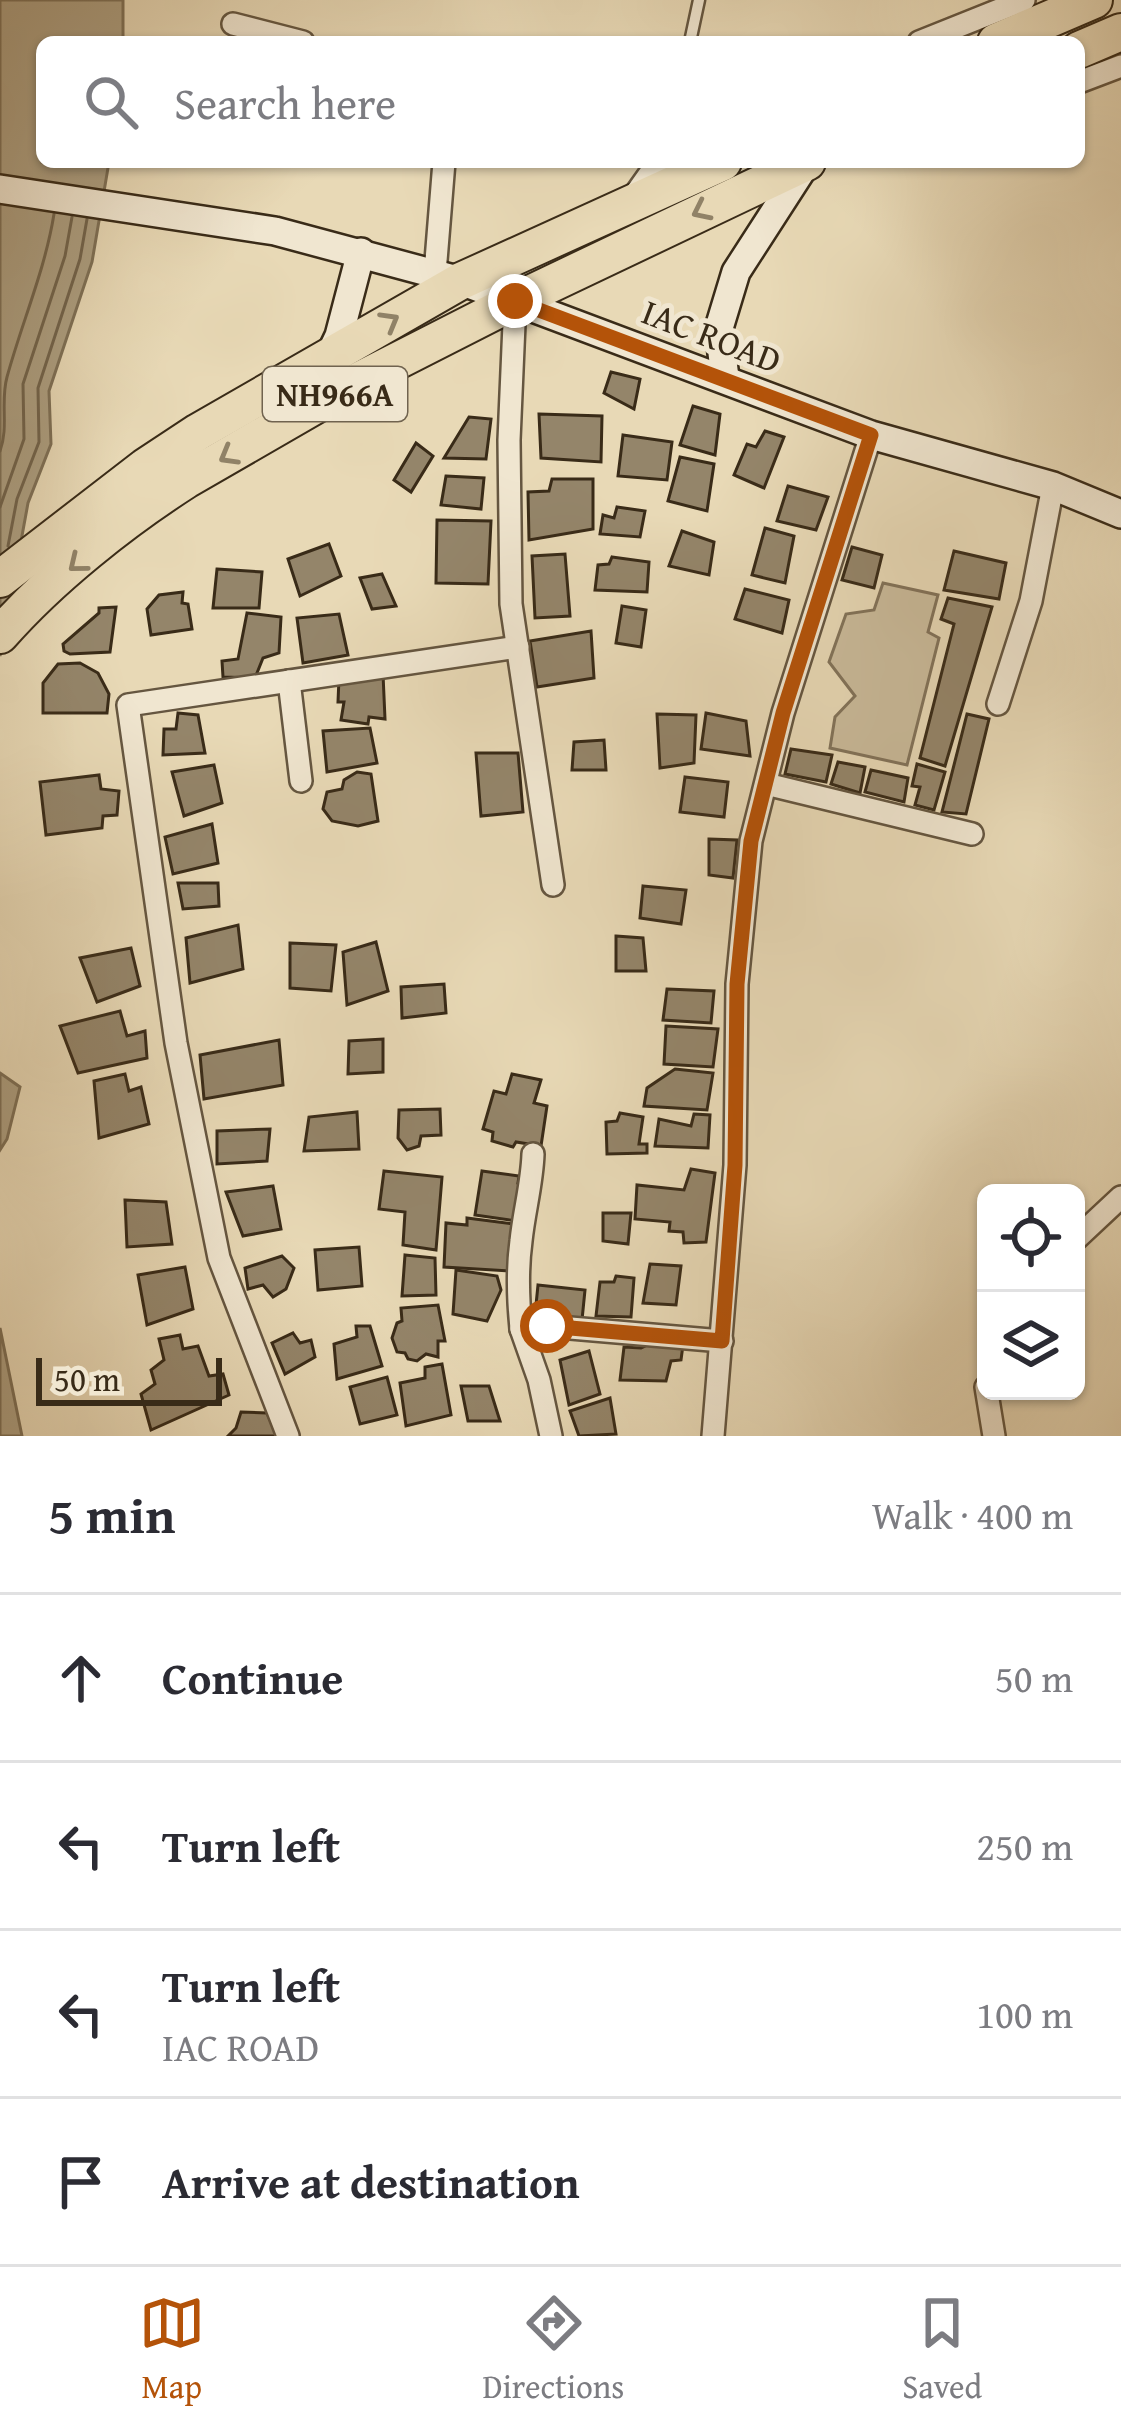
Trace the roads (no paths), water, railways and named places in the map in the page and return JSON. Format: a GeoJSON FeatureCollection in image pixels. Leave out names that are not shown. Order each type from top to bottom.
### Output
{"type":"FeatureCollection","features":[{"type":"Feature","properties":{"kind":"highway"},"geometry":{"type":"LineString","coordinates":[[1010,36],[1094,0]]}},
{"type":"Feature","properties":{"kind":"highway"},"geometry":{"type":"LineString","coordinates":[[1085,47],[1121,32]]}},
{"type":"Feature","properties":{"kind":"highway","name":"NH966A"},"geometry":{"type":"LineString","coordinates":[[0,635],[198,432],[329,357],[448,277],[710,168]]}},
{"type":"Feature","properties":{"kind":"highway","name":"NH966A"},"geometry":{"type":"LineString","coordinates":[[0,579],[152,482],[794,168]]}},
{"type":"Feature","properties":{"kind":"main road"},"geometry":{"type":"LineString","coordinates":[[725,378],[719,328],[736,272],[803,168]]}},
{"type":"Feature","properties":{"kind":"main road","name":"IAC ROAD"},"geometry":{"type":"LineString","coordinates":[[0,189],[275,231],[448,277],[871,435],[1052,486],[1121,514]]}},
{"type":"Feature","properties":{"kind":"main road"},"geometry":{"type":"LineString","coordinates":[[329,357],[361,252]]}},
{"type":"Feature","properties":{"kind":"street"},"geometry":{"type":"LineString","coordinates":[[934,36],[1023,0]]}},
{"type":"Feature","properties":{"kind":"street"},"geometry":{"type":"LineString","coordinates":[[233,23],[281,36]]}},
{"type":"Feature","properties":{"kind":"street"},"geometry":{"type":"LineString","coordinates":[[1085,80],[1121,66]]}},
{"type":"Feature","properties":{"kind":"street"},"geometry":{"type":"LineString","coordinates":[[444,168],[448,277]]}},
{"type":"Feature","properties":{"kind":"street"},"geometry":{"type":"LineString","coordinates":[[627,205],[654,168]]}},
{"type":"Feature","properties":{"kind":"street"},"geometry":{"type":"LineString","coordinates":[[515,301],[509,463],[511,604],[553,884]]}},
{"type":"Feature","properties":{"kind":"street"},"geometry":{"type":"LineString","coordinates":[[713,1436],[735,1165],[737,984],[751,841],[783,713],[871,435]]}},
{"type":"Feature","properties":{"kind":"street"},"geometry":{"type":"LineString","coordinates":[[998,704],[1031,602],[1052,486]]}},
{"type":"Feature","properties":{"kind":"street"},"geometry":{"type":"LineString","coordinates":[[289,1436],[219,1258],[176,1043],[128,705],[518,647]]}},
{"type":"Feature","properties":{"kind":"street"},"geometry":{"type":"LineString","coordinates":[[289,681],[301,781]]}},
{"type":"Feature","properties":{"kind":"street"},"geometry":{"type":"LineString","coordinates":[[766,784],[973,834]]}},
{"type":"Feature","properties":{"kind":"street"},"geometry":{"type":"LineString","coordinates":[[532,1154],[532,1189],[521,1239],[517,1293],[521,1329],[551,1436]]}},
{"type":"Feature","properties":{"kind":"street"},"geometry":{"type":"LineString","coordinates":[[1085,1231],[1121,1197]]}},
{"type":"Feature","properties":{"kind":"street"},"geometry":{"type":"LineString","coordinates":[[521,1329],[547,1326],[722,1341]]}},
{"type":"Feature","properties":{"kind":"street"},"geometry":{"type":"LineString","coordinates":[[988,1400],[994,1436]]}},
{"type":"Feature","properties":{"kind":"lane"},"geometry":{"type":"LineString","coordinates":[[691,36],[699,0]]}},
{"type":"Feature","properties":{"kind":"water"},"geometry":{"type":"Polygon","coordinates":[[[0,0],[123,0],[123,36],[36,36],[36,168],[108,168],[92,262],[49,391],[51,444],[28,503],[0,656],[0,0]]]}},
{"type":"Feature","properties":{"kind":"water"},"geometry":{"type":"Polygon","coordinates":[[[0,1073],[20,1087],[0,1150],[0,1073]]]}},
{"type":"Feature","properties":{"kind":"water"},"geometry":{"type":"Polygon","coordinates":[[[0,1328],[22,1436],[0,1436],[0,1328]]]}}]}
